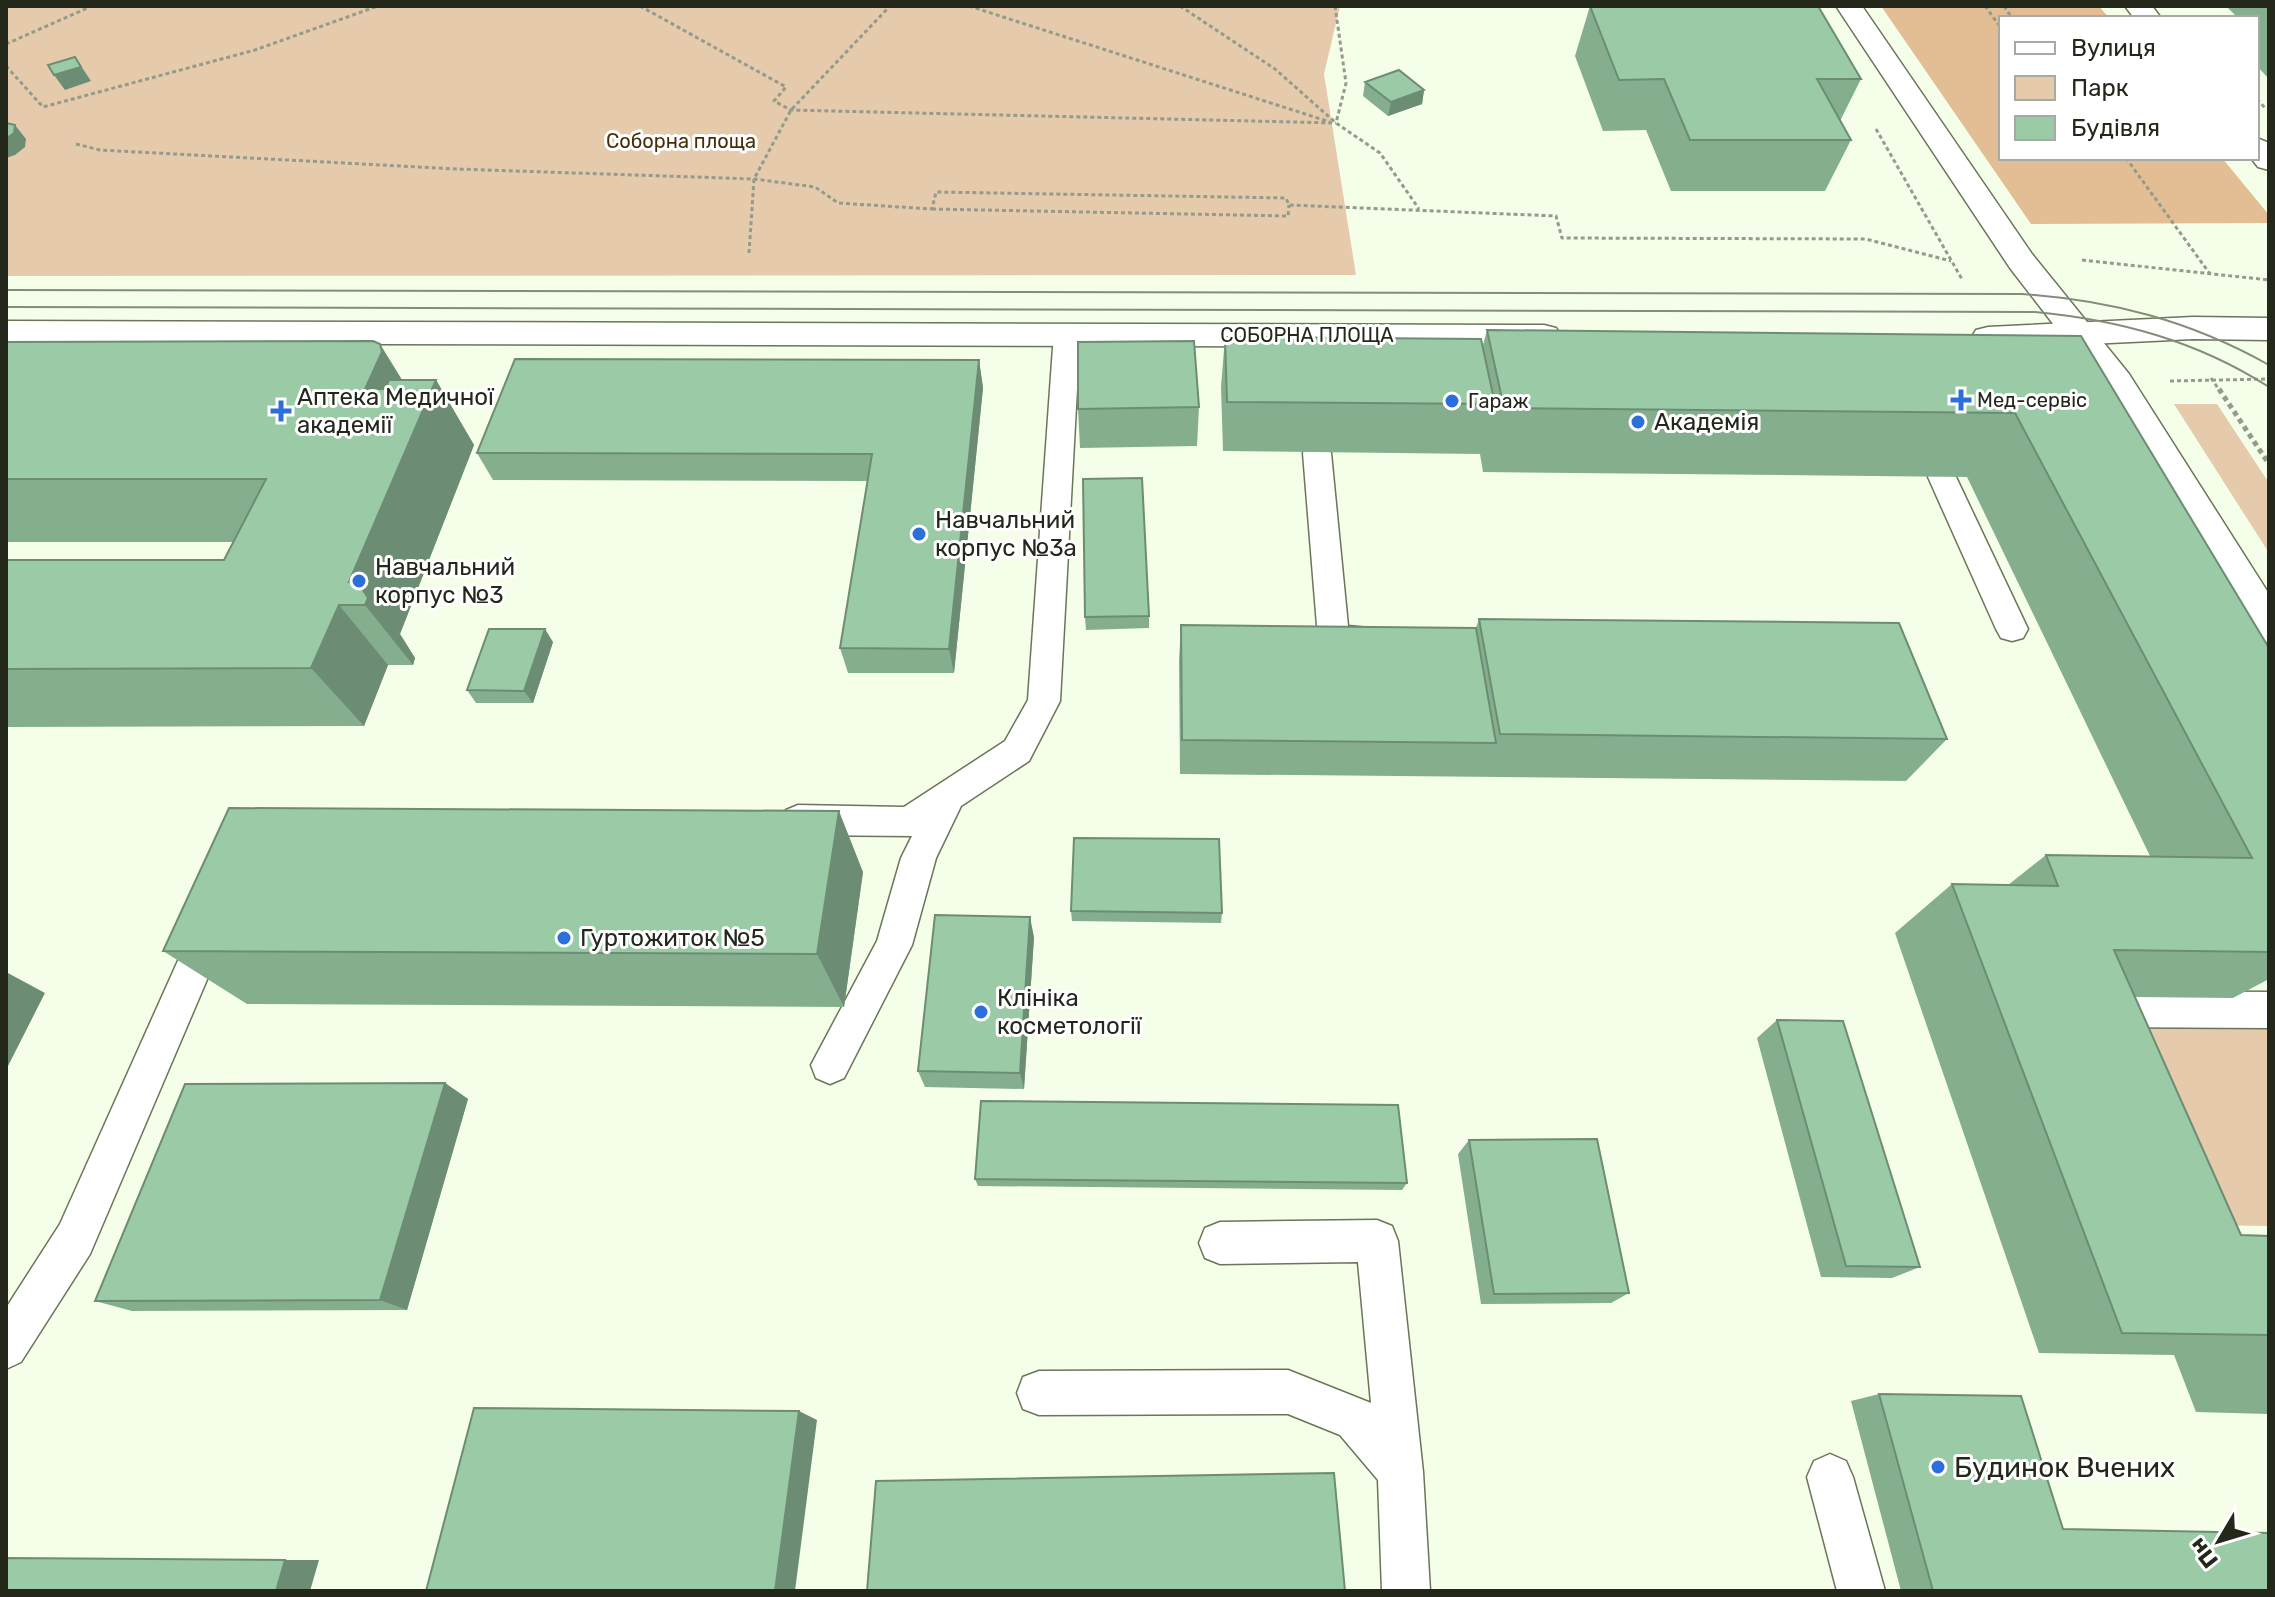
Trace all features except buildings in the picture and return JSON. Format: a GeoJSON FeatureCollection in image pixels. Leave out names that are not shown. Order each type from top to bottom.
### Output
{"type":"FeatureCollection","features":[{"type":"Feature","properties":{"kind":"main road"},"geometry":{"type":"LineString","coordinates":[[1849,6],[2021,261],[2117,382],[2269,627]]}},
{"type":"Feature","properties":{"kind":"main road"},"geometry":{"type":"LineString","coordinates":[[1951,338],[2193,328],[2269,329]]}},
{"type":"Feature","properties":{"kind":"main road","name":"СОБОРНА ПЛОЩА"},"geometry":{"type":"LineString","coordinates":[[6,332],[1067,333],[1308,350],[1576,336]]}},
{"type":"Feature","properties":{"kind":"lane"},"geometry":{"type":"LineString","coordinates":[[767,819],[909,822],[1017,751],[1044,701],[1067,333]]}},
{"type":"Feature","properties":{"kind":"lane"},"geometry":{"type":"LineString","coordinates":[[1317,453],[1334,638],[1397,638]]}},
{"type":"Feature","properties":{"kind":"lane"},"geometry":{"type":"LineString","coordinates":[[1942,477],[2012,629]]}},
{"type":"Feature","properties":{"kind":"lane"},"geometry":{"type":"LineString","coordinates":[[830,1065],[894,945],[919,858],[949,795]]}},
{"type":"Feature","properties":{"kind":"lane"},"geometry":{"type":"LineString","coordinates":[[6,1347],[75,1239],[225,895]]}},
{"type":"Feature","properties":{"kind":"lane"},"geometry":{"type":"LineString","coordinates":[[2102,1052],[2084,1009],[2269,1010]]}},
{"type":"Feature","properties":{"kind":"lane"},"geometry":{"type":"LineString","coordinates":[[1220,1243],[1377,1241],[1400,1472],[1406,1591]]}},
{"type":"Feature","properties":{"kind":"lane"},"geometry":{"type":"LineString","coordinates":[[1039,1393],[1288,1392],[1356,1419],[1400,1472]]}},
{"type":"Feature","properties":{"kind":"lane"},"geometry":{"type":"LineString","coordinates":[[1830,1477],[1861,1591]]}},
{"type":"Feature","properties":{"kind":"path"},"geometry":{"type":"LineString","coordinates":[[6,44],[92,6]]}},
{"type":"Feature","properties":{"kind":"path"},"geometry":{"type":"LineString","coordinates":[[6,66],[43,107],[261,50],[317,32],[378,6]]}},
{"type":"Feature","properties":{"kind":"path"},"geometry":{"type":"LineString","coordinates":[[640,6],[786,87],[774,101],[791,110],[1336,123]]}},
{"type":"Feature","properties":{"kind":"path"},"geometry":{"type":"LineString","coordinates":[[749,253],[754,179],[791,110],[890,6]]}},
{"type":"Feature","properties":{"kind":"path"},"geometry":{"type":"LineString","coordinates":[[969,6],[1336,123]]}},
{"type":"Feature","properties":{"kind":"path"},"geometry":{"type":"LineString","coordinates":[[1180,6],[1275,69],[1336,123],[1380,153],[1420,210]]}},
{"type":"Feature","properties":{"kind":"path"},"geometry":{"type":"LineString","coordinates":[[1335,6],[1346,83],[1336,123]]}},
{"type":"Feature","properties":{"kind":"path"},"geometry":{"type":"LineString","coordinates":[[1985,6],[1999,25]]}},
{"type":"Feature","properties":{"kind":"path"},"geometry":{"type":"LineString","coordinates":[[1875,127],[1963,281]]}},
{"type":"Feature","properties":{"kind":"path"},"geometry":{"type":"LineString","coordinates":[[76,144],[100,150],[456,169],[754,179],[815,187],[838,203],[932,209],[1288,216],[1289,205],[1286,198],[936,192],[932,209]]}},
{"type":"Feature","properties":{"kind":"path"},"geometry":{"type":"LineString","coordinates":[[2127,160],[2210,274]]}},
{"type":"Feature","properties":{"kind":"path"},"geometry":{"type":"LineString","coordinates":[[1289,205],[1556,216],[1562,238],[1866,239],[1951,261]]}},
{"type":"Feature","properties":{"kind":"path"},"geometry":{"type":"LineString","coordinates":[[2082,260],[2269,280]]}},
{"type":"Feature","properties":{"kind":"path"},"geometry":{"type":"LineString","coordinates":[[2211,378],[2269,464]]}},
{"type":"Feature","properties":{"kind":"path"},"geometry":{"type":"LineString","coordinates":[[2160,382],[2211,378],[2269,379]]}},
{"type":"Feature","properties":{"kind":"green space","name":"Соборна площа"},"geometry":{"type":"Polygon","coordinates":[[[6,6],[1340,6],[1324,74],[1356,275],[6,276],[6,6]]]}},
{"type":"Feature","properties":{"kind":"green space"},"geometry":{"type":"Polygon","coordinates":[[[2174,404],[2217,404],[2269,483],[2269,553],[2174,404]]]}},
{"type":"Feature","properties":{"kind":"green space"},"geometry":{"type":"Polygon","coordinates":[[[2108,1025],[2269,1026],[2269,1226],[2195,1225],[2108,1025]]]}},
{"type":"Feature","properties":{"kind":"shaded area"},"geometry":{"type":"Polygon","coordinates":[[[1881,6],[2099,6],[2107,16],[1999,16],[1999,160],[2224,160],[2269,215],[2269,223],[2031,224],[1881,6]]]}},
{"type":"Feature","properties":{"kind":"tram line"},"geometry":{"type":"LineString","coordinates":[[6,290],[2022,294],[2087,301],[2150,315],[2210,336],[2269,365]]}},
{"type":"Feature","properties":{"kind":"tram line"},"geometry":{"type":"LineString","coordinates":[[6,307],[2035,312],[2097,321],[2157,335],[2214,357],[2269,387]]}},
{"type":"Feature","properties":{"kind":"place","name":"Мед-сервіс"},"geometry":{"type":"Point","coordinates":[1961,400]}},
{"type":"Feature","properties":{"kind":"place","name":"Гараж"},"geometry":{"type":"Point","coordinates":[1452,401]}},
{"type":"Feature","properties":{"kind":"place","name":"Аптека Медичної академії"},"geometry":{"type":"Point","coordinates":[281,411]}},
{"type":"Feature","properties":{"kind":"place","name":"Академія"},"geometry":{"type":"Point","coordinates":[1638,422]}},
{"type":"Feature","properties":{"kind":"place","name":"Навчальний корпус №3а"},"geometry":{"type":"Point","coordinates":[919,534]}},
{"type":"Feature","properties":{"kind":"place","name":"Навчальний корпус №3"},"geometry":{"type":"Point","coordinates":[359,581]}},
{"type":"Feature","properties":{"kind":"place","name":"Гуртожиток №5"},"geometry":{"type":"Point","coordinates":[564,938]}},
{"type":"Feature","properties":{"kind":"place","name":"Клініка косметології"},"geometry":{"type":"Point","coordinates":[981,1012]}},
{"type":"Feature","properties":{"kind":"place","name":"Будинок Вчених"},"geometry":{"type":"Point","coordinates":[1938,1467]}}]}
